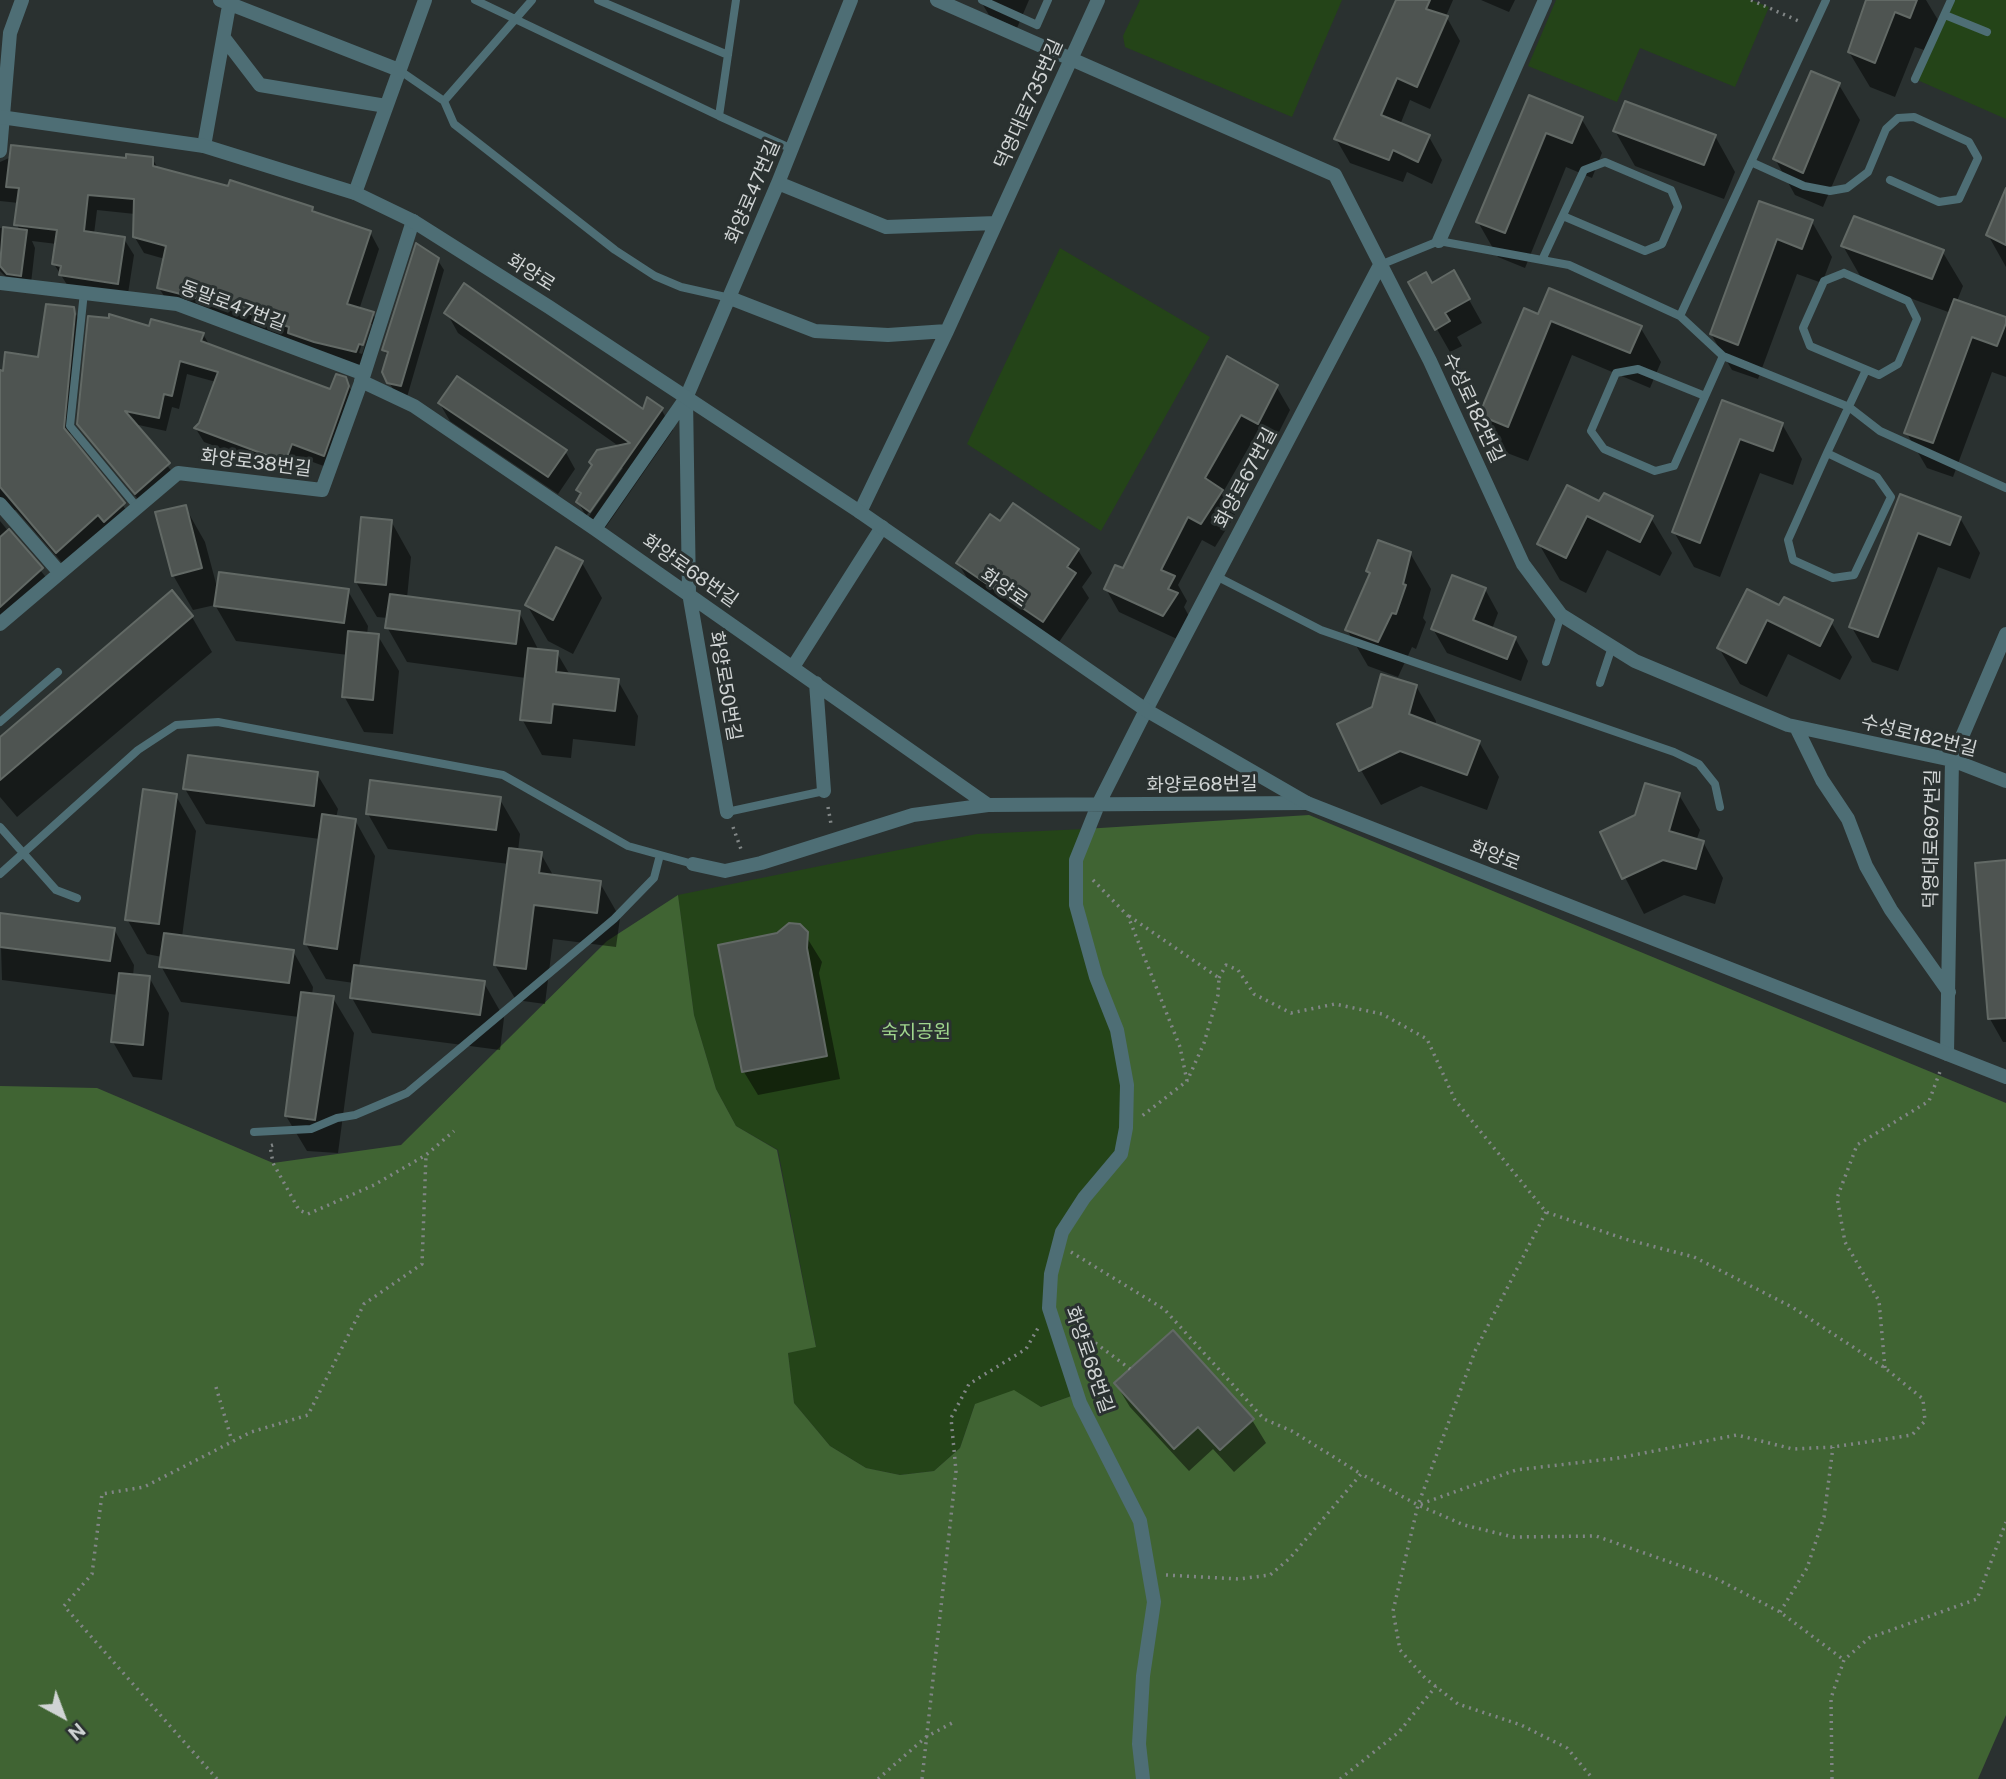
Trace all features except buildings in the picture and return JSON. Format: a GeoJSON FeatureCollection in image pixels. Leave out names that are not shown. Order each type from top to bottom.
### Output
{"type":"FeatureCollection","features":[{"type":"Feature","properties":{"kind":"street"},"geometry":{"type":"LineString","coordinates":[[0,151],[10,33],[22,0]]}},
{"type":"Feature","properties":{"kind":"street"},"geometry":{"type":"LineString","coordinates":[[355,193],[425,0]]}},
{"type":"Feature","properties":{"kind":"street","name":"화양로47번길"},"geometry":{"type":"LineString","coordinates":[[686,398],[778,183],[851,0]]}},
{"type":"Feature","properties":{"kind":"street","name":"수성로182번길"},"geometry":{"type":"LineString","coordinates":[[937,0],[1335,175],[1430,361],[1523,564],[1561,615],[1635,660],[1796,727],[1952,760],[2006,781]]}},
{"type":"Feature","properties":{"kind":"street","name":"덕영대로735번길"},"geometry":{"type":"LineString","coordinates":[[860,512],[947,331],[1098,0]]}},
{"type":"Feature","properties":{"kind":"street"},"geometry":{"type":"LineString","coordinates":[[1439,241],[1545,0]]}},
{"type":"Feature","properties":{"kind":"street"},"geometry":{"type":"LineString","coordinates":[[204,146],[224,38],[227,1],[399,70]]}},
{"type":"Feature","properties":{"kind":"street"},"geometry":{"type":"LineString","coordinates":[[224,38],[260,85],[386,106]]}},
{"type":"Feature","properties":{"kind":"street","name":"화양로"},"geometry":{"type":"LineString","coordinates":[[2,117],[204,146],[355,193],[413,221],[686,398],[860,512],[1146,710],[1307,803],[2006,1077]]}},
{"type":"Feature","properties":{"kind":"street"},"geometry":{"type":"LineString","coordinates":[[778,183],[886,227],[996,223]]}},
{"type":"Feature","properties":{"kind":"street","name":"화양로38번길"},"geometry":{"type":"LineString","coordinates":[[0,624],[178,473],[322,490],[363,378],[413,221]]}},
{"type":"Feature","properties":{"kind":"street","name":"화양로67번길"},"geometry":{"type":"LineString","coordinates":[[1146,710],[1380,265]]}},
{"type":"Feature","properties":{"kind":"street","name":"동말로47번길"},"geometry":{"type":"LineString","coordinates":[[0,282],[177,304],[363,378]]}},
{"type":"Feature","properties":{"kind":"street"},"geometry":{"type":"LineString","coordinates":[[730,298],[815,331],[888,335],[947,331]]}},
{"type":"Feature","properties":{"kind":"street","name":"화양로68번길"},"geometry":{"type":"LineString","coordinates":[[363,378],[414,406],[595,529],[988,805]]}},
{"type":"Feature","properties":{"kind":"street"},"geometry":{"type":"LineString","coordinates":[[595,529],[686,398]]}},
{"type":"Feature","properties":{"kind":"street","name":"화양로50번길"},"geometry":{"type":"LineString","coordinates":[[686,398],[688,593],[727,812]]}},
{"type":"Feature","properties":{"kind":"street"},"geometry":{"type":"LineString","coordinates":[[0,504],[60,573]]}},
{"type":"Feature","properties":{"kind":"street"},"geometry":{"type":"LineString","coordinates":[[793,667],[882,527]]}},
{"type":"Feature","properties":{"kind":"street","name":"덕영대로697번길"},"geometry":{"type":"LineString","coordinates":[[1947,1054],[1952,760],[2006,634]]}},
{"type":"Feature","properties":{"kind":"street"},"geometry":{"type":"LineString","coordinates":[[816,683],[824,791]]}},
{"type":"Feature","properties":{"kind":"street","name":"화양로68번길"},"geometry":{"type":"LineString","coordinates":[[1143,1779],[1139,1744],[1143,1676],[1154,1602],[1140,1521],[1080,1403],[1049,1308],[1051,1274],[1062,1232],[1084,1198],[1121,1154],[1126,1128],[1127,1085],[1117,1030],[1096,977],[1076,905],[1076,860],[1098,805],[1146,710]]}},
{"type":"Feature","properties":{"kind":"street"},"geometry":{"type":"LineString","coordinates":[[1796,727],[1822,780],[1848,818],[1866,866],[1891,910],[1949,992]]}},
{"type":"Feature","properties":{"kind":"street","name":"화양로68번길"},"geometry":{"type":"LineString","coordinates":[[693,864],[725,871],[913,815],[988,805],[1307,803]]}},
{"type":"Feature","properties":{"kind":"lane"},"geometry":{"type":"LineString","coordinates":[[475,0],[792,149]]}},
{"type":"Feature","properties":{"kind":"lane"},"geometry":{"type":"LineString","coordinates":[[444,101],[532,0]]}},
{"type":"Feature","properties":{"kind":"lane"},"geometry":{"type":"LineString","coordinates":[[598,0],[728,55]]}},
{"type":"Feature","properties":{"kind":"lane"},"geometry":{"type":"LineString","coordinates":[[719,116],[736,0]]}},
{"type":"Feature","properties":{"kind":"lane"},"geometry":{"type":"LineString","coordinates":[[982,0],[1037,25],[1048,0]]}},
{"type":"Feature","properties":{"kind":"lane"},"geometry":{"type":"LineString","coordinates":[[1680,316],[1826,0]]}},
{"type":"Feature","properties":{"kind":"lane"},"geometry":{"type":"LineString","coordinates":[[1915,79],[1951,0]]}},
{"type":"Feature","properties":{"kind":"lane"},"geometry":{"type":"LineString","coordinates":[[1945,15],[1987,32]]}},
{"type":"Feature","properties":{"kind":"lane"},"geometry":{"type":"LineString","coordinates":[[399,70],[444,101],[454,124],[491,156],[615,250],[668,282],[730,298]]}},
{"type":"Feature","properties":{"kind":"lane"},"geometry":{"type":"LineString","coordinates":[[1751,162],[1804,186],[1830,191],[1847,188],[1868,172],[1886,129],[1898,118],[1914,117],[1969,142],[1978,158],[1959,199],[1939,202],[1890,180]]}},
{"type":"Feature","properties":{"kind":"lane"},"geometry":{"type":"LineString","coordinates":[[1542,260],[1584,170],[1605,162],[1671,190],[1678,207],[1662,244],[1645,251],[1563,216]]}},
{"type":"Feature","properties":{"kind":"lane"},"geometry":{"type":"LineString","coordinates":[[1380,265],[1439,241],[1569,265],[1680,316],[1723,356],[1849,407],[1880,431],[2006,488]]}},
{"type":"Feature","properties":{"kind":"lane"},"geometry":{"type":"LineString","coordinates":[[1844,273],[1908,301],[1917,319],[1898,364],[1879,375],[1866,370],[1810,346],[1803,328],[1824,281],[1844,273]]}},
{"type":"Feature","properties":{"kind":"lane"},"geometry":{"type":"LineString","coordinates":[[84,292],[70,426],[137,507]]}},
{"type":"Feature","properties":{"kind":"lane"},"geometry":{"type":"LineString","coordinates":[[1705,396],[1638,369],[1616,373],[1591,431],[1604,449],[1656,471],[1674,466],[1723,356]]}},
{"type":"Feature","properties":{"kind":"lane"},"geometry":{"type":"LineString","coordinates":[[1827,453],[1877,477],[1891,497],[1854,575],[1833,578],[1793,560],[1788,540],[1827,453],[1866,370]]}},
{"type":"Feature","properties":{"kind":"lane"},"geometry":{"type":"LineString","coordinates":[[1216,576],[1321,630],[1674,752],[1699,764],[1715,784],[1720,807]]}},
{"type":"Feature","properties":{"kind":"lane"},"geometry":{"type":"LineString","coordinates":[[1546,662],[1561,615]]}},
{"type":"Feature","properties":{"kind":"lane"},"geometry":{"type":"LineString","coordinates":[[1600,683],[1612,647]]}},
{"type":"Feature","properties":{"kind":"lane"},"geometry":{"type":"LineString","coordinates":[[0,722],[58,671]]}},
{"type":"Feature","properties":{"kind":"lane"},"geometry":{"type":"LineString","coordinates":[[0,874],[138,750],[176,725],[218,722],[503,775],[628,846],[693,864]]}},
{"type":"Feature","properties":{"kind":"lane"},"geometry":{"type":"LineString","coordinates":[[727,812],[824,791]]}},
{"type":"Feature","properties":{"kind":"lane"},"geometry":{"type":"LineString","coordinates":[[0,827],[56,890],[77,898]]}},
{"type":"Feature","properties":{"kind":"lane"},"geometry":{"type":"LineString","coordinates":[[254,1132],[311,1129],[337,1118],[355,1115],[407,1093],[614,919],[654,878],[660,855]]}},
{"type":"Feature","properties":{"kind":"path"},"geometry":{"type":"LineString","coordinates":[[1751,0],[1813,27]]}},
{"type":"Feature","properties":{"kind":"path"},"geometry":{"type":"LineString","coordinates":[[824,791],[834,840]]}},
{"type":"Feature","properties":{"kind":"path"},"geometry":{"type":"LineString","coordinates":[[727,812],[747,866]]}},
{"type":"Feature","properties":{"kind":"path"},"geometry":{"type":"LineString","coordinates":[[1076,860],[1128,916],[1219,978]]}},
{"type":"Feature","properties":{"kind":"path"},"geometry":{"type":"LineString","coordinates":[[1128,916],[1180,1047],[1187,1081]]}},
{"type":"Feature","properties":{"kind":"path"},"geometry":{"type":"LineString","coordinates":[[1126,1128],[1187,1081],[1203,1043],[1218,995],[1219,978],[1226,965],[1238,970],[1254,994],[1291,1013],[1335,1004],[1382,1014],[1427,1039],[1455,1100],[1546,1212],[1625,1239],[1694,1257],[1792,1307],[1885,1368],[1923,1399],[1925,1422],[1912,1435],[1833,1447],[1793,1449],[1737,1435],[1618,1458],[1516,1470],[1418,1505]]}},
{"type":"Feature","properties":{"kind":"path"},"geometry":{"type":"LineString","coordinates":[[1885,1368],[1879,1301],[1845,1242],[1837,1198],[1857,1145],[1929,1101],[1947,1054]]}},
{"type":"Feature","properties":{"kind":"path"},"geometry":{"type":"LineString","coordinates":[[270,1146],[273,1163],[290,1194],[299,1210],[308,1214],[374,1185],[426,1155],[454,1131]]}},
{"type":"Feature","properties":{"kind":"path"},"geometry":{"type":"LineString","coordinates":[[217,1779],[64,1606],[92,1574],[102,1494],[144,1487],[232,1441],[308,1415],[364,1304],[422,1264],[426,1155]]}},
{"type":"Feature","properties":{"kind":"path"},"geometry":{"type":"LineString","coordinates":[[1546,1212],[1475,1352],[1418,1505],[1393,1611],[1400,1650],[1436,1686],[1458,1704],[1521,1725],[1567,1748],[1593,1779]]}},
{"type":"Feature","properties":{"kind":"path"},"geometry":{"type":"LineString","coordinates":[[1059,1244],[1164,1310],[1264,1419],[1292,1431],[1361,1474],[1418,1505],[1464,1525],[1513,1537],[1596,1536],[1715,1578],[1780,1612],[1844,1660]]}},
{"type":"Feature","properties":{"kind":"path"},"geometry":{"type":"LineString","coordinates":[[922,1779],[956,1471],[951,1418],[969,1384],[1026,1349],[1049,1308],[1130,1369]]}},
{"type":"Feature","properties":{"kind":"path"},"geometry":{"type":"LineString","coordinates":[[216,1387],[232,1441]]}},
{"type":"Feature","properties":{"kind":"path"},"geometry":{"type":"LineString","coordinates":[[1780,1612],[1807,1568],[1825,1517],[1833,1447]]}},
{"type":"Feature","properties":{"kind":"path"},"geometry":{"type":"LineString","coordinates":[[1150,1574],[1239,1580],[1270,1575],[1290,1558],[1361,1474]]}},
{"type":"Feature","properties":{"kind":"path"},"geometry":{"type":"LineString","coordinates":[[1832,1779],[1831,1698],[1844,1660],[1869,1638],[1977,1599],[2006,1522]]}},
{"type":"Feature","properties":{"kind":"path"},"geometry":{"type":"LineString","coordinates":[[1340,1779],[1399,1732],[1436,1686]]}},
{"type":"Feature","properties":{"kind":"path"},"geometry":{"type":"LineString","coordinates":[[878,1779],[926,1737],[952,1723]]}},
{"type":"Feature","properties":{"kind":"green space"},"geometry":{"type":"Polygon","coordinates":[[[1140,0],[1342,0],[1292,117],[1125,47],[1123,36],[1140,0]]]}},
{"type":"Feature","properties":{"kind":"green space"},"geometry":{"type":"Polygon","coordinates":[[[1556,0],[1751,0],[1769,7],[1735,87],[1640,48],[1617,102],[1528,66],[1556,0]]]}},
{"type":"Feature","properties":{"kind":"green space"},"geometry":{"type":"Polygon","coordinates":[[[1950,0],[2006,0],[2006,119],[1915,79],[1950,0]]]}},
{"type":"Feature","properties":{"kind":"green space"},"geometry":{"type":"Polygon","coordinates":[[[1060,248],[1210,337],[1101,531],[967,444],[1060,248]]]}},
{"type":"Feature","properties":{"kind":"green space"},"geometry":{"type":"Polygon","coordinates":[[[1309,815],[2006,1103],[2006,1715],[1978,1779],[0,1779],[0,1086],[97,1088],[273,1163],[401,1145],[607,941],[678,895],[694,1015],[716,1089],[736,1126],[777,1150],[816,1347],[788,1353],[794,1403],[830,1446],[866,1468],[900,1475],[934,1471],[960,1448],[975,1404],[1014,1390],[1041,1407],[1074,1395],[1045,1310],[1059,1230],[1117,1152],[1122,1128],[1122,1085],[1112,1032],[1072,906],[1084,829],[1309,815]]]}},
{"type":"Feature","properties":{"kind":"green space","name":"숙지공원"},"geometry":{"type":"Polygon","coordinates":[[[1084,829],[1112,1032],[1122,1085],[1122,1128],[1074,1395],[1041,1407],[975,1404],[960,1448],[934,1471],[900,1475],[866,1468],[830,1446],[794,1403],[788,1353],[816,1346],[778,1150],[736,1126],[716,1089],[694,1015],[678,895],[977,834],[1084,829]]]}}]}
